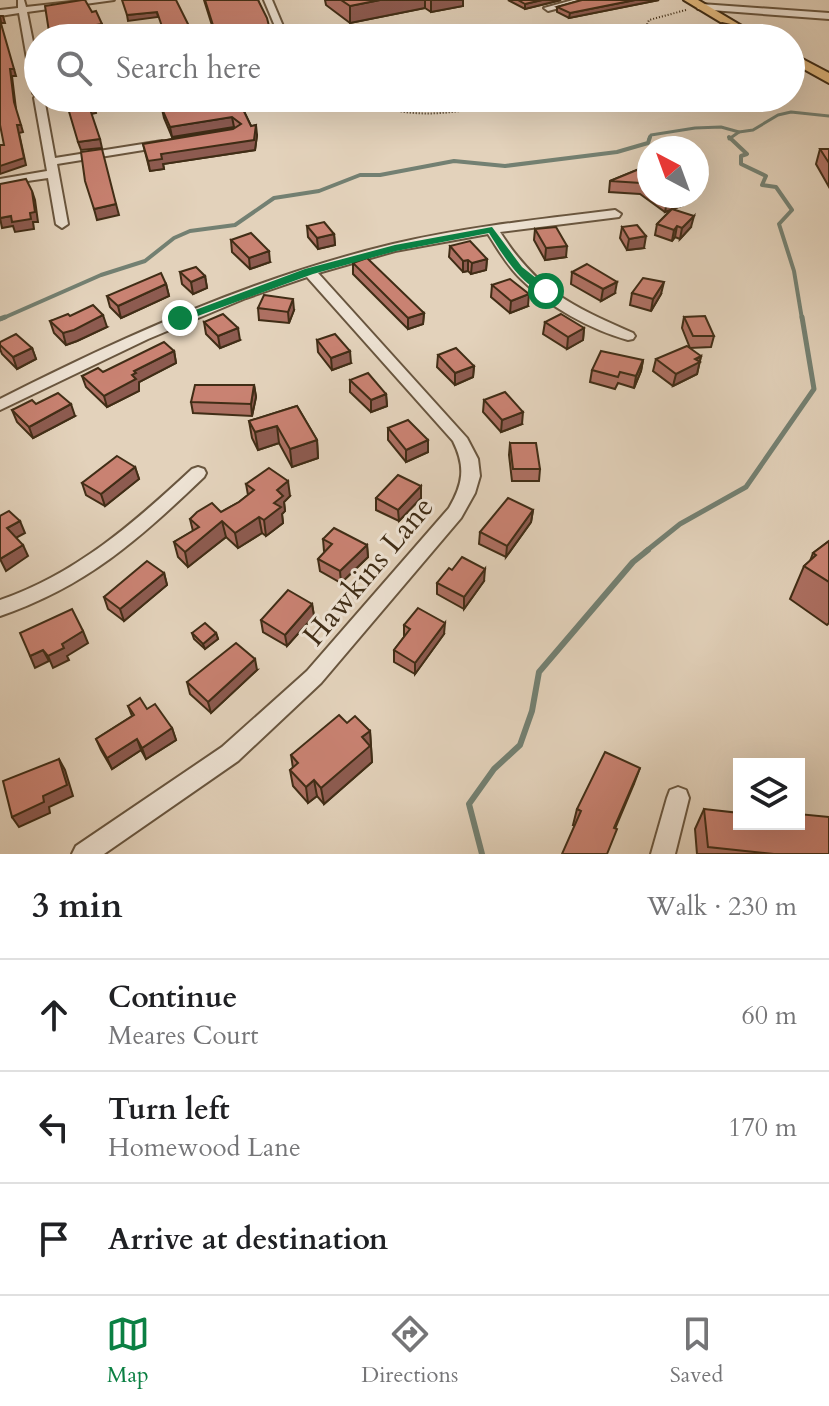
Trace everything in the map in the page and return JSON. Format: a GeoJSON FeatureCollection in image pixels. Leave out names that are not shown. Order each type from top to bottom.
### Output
{"type":"FeatureCollection","features":[{"type":"Feature","properties":{"kind":"main road"},"geometry":{"type":"LineString","coordinates":[[696,4],[731,24]]}},
{"type":"Feature","properties":{"kind":"main road"},"geometry":{"type":"LineString","coordinates":[[805,65],[829,79]]}},
{"type":"Feature","properties":{"kind":"street"},"geometry":{"type":"LineString","coordinates":[[0,13],[22,5],[110,0]]}},
{"type":"Feature","properties":{"kind":"street"},"geometry":{"type":"LineString","coordinates":[[268,0],[278,24]]}},
{"type":"Feature","properties":{"kind":"street"},"geometry":{"type":"LineString","coordinates":[[548,8],[585,0]]}},
{"type":"Feature","properties":{"kind":"street"},"geometry":{"type":"LineString","coordinates":[[813,0],[819,9]]}},
{"type":"Feature","properties":{"kind":"street"},"geometry":{"type":"LineString","coordinates":[[696,4],[829,16]]}},
{"type":"Feature","properties":{"kind":"street"},"geometry":{"type":"LineString","coordinates":[[41,112],[62,224]]}},
{"type":"Feature","properties":{"kind":"street"},"geometry":{"type":"LineString","coordinates":[[0,182],[50,168],[173,143]]}},
{"type":"Feature","properties":{"kind":"street"},"geometry":{"type":"LineString","coordinates":[[0,405],[180,318],[309,271],[395,248],[492,230],[615,214]]}},
{"type":"Feature","properties":{"kind":"street"},"geometry":{"type":"LineString","coordinates":[[492,230],[518,269],[546,291],[589,319],[628,336]]}},
{"type":"Feature","properties":{"kind":"street","name":"Hawkins Lane"},"geometry":{"type":"LineString","coordinates":[[87,853],[230,754],[314,677],[455,513],[469,489],[473,470],[459,438],[309,271]]}},
{"type":"Feature","properties":{"kind":"street"},"geometry":{"type":"LineString","coordinates":[[0,608],[28,600],[88,568],[152,516],[198,473]]}},
{"type":"Feature","properties":{"kind":"street"},"geometry":{"type":"LineString","coordinates":[[663,854],[678,798]]}},
{"type":"Feature","properties":{"kind":"path"},"geometry":{"type":"LineString","coordinates":[[403,112],[423,115],[441,112]]}},
{"type":"Feature","properties":{"kind":"building"},"geometry":{"type":"Polygon","coordinates":[[[85,0],[92,12],[96,11],[102,24],[48,24],[45,6],[85,0]]]}},
{"type":"Feature","properties":{"kind":"building"},"geometry":{"type":"Polygon","coordinates":[[[122,0],[176,0],[188,24],[161,24],[157,12],[127,15],[122,0]]]}},
{"type":"Feature","properties":{"kind":"building"},"geometry":{"type":"Polygon","coordinates":[[[205,0],[258,0],[268,24],[213,24],[205,0]]]}},
{"type":"Feature","properties":{"kind":"building"},"geometry":{"type":"Polygon","coordinates":[[[341,0],[380,0],[350,6],[341,0]]]}},
{"type":"Feature","properties":{"kind":"building"},"geometry":{"type":"Polygon","coordinates":[[[518,0],[542,0],[525,4],[518,0]]]}},
{"type":"Feature","properties":{"kind":"building"},"geometry":{"type":"Polygon","coordinates":[[[582,0],[635,0],[570,13],[557,7],[582,0]]]}},
{"type":"Feature","properties":{"kind":"building"},"geometry":{"type":"Polygon","coordinates":[[[0,20],[14,69],[10,69],[24,158],[0,166],[0,145],[4,145],[0,125],[0,20]]]}},
{"type":"Feature","properties":{"kind":"building"},"geometry":{"type":"Polygon","coordinates":[[[69,112],[91,112],[100,139],[78,142],[69,112]]]}},
{"type":"Feature","properties":{"kind":"building"},"geometry":{"type":"Polygon","coordinates":[[[163,112],[244,112],[251,126],[256,125],[254,140],[161,154],[162,159],[148,161],[143,144],[233,129],[241,124],[232,117],[170,127],[163,112]]]}},
{"type":"Feature","properties":{"kind":"building"},"geometry":{"type":"Polygon","coordinates":[[[102,149],[116,204],[94,209],[85,181],[81,152],[102,149]]]}},
{"type":"Feature","properties":{"kind":"building"},"geometry":{"type":"Polygon","coordinates":[[[820,149],[829,149],[829,163],[820,149]]]}},
{"type":"Feature","properties":{"kind":"building"},"geometry":{"type":"Polygon","coordinates":[[[637,170],[637,183],[610,181],[637,170]]]}},
{"type":"Feature","properties":{"kind":"building"},"geometry":{"type":"Polygon","coordinates":[[[26,179],[32,191],[35,212],[30,213],[31,219],[12,222],[11,216],[0,218],[0,184],[26,179]]]}},
{"type":"Feature","properties":{"kind":"building"},"geometry":{"type":"Polygon","coordinates":[[[672,209],[694,216],[682,228],[677,226],[674,230],[657,224],[672,209]]]}},
{"type":"Feature","properties":{"kind":"building"},"geometry":{"type":"Polygon","coordinates":[[[324,222],[334,234],[317,238],[307,226],[324,222]]]}},
{"type":"Feature","properties":{"kind":"building"},"geometry":{"type":"Polygon","coordinates":[[[637,225],[646,236],[629,239],[622,227],[637,225]]]}},
{"type":"Feature","properties":{"kind":"building"},"geometry":{"type":"Polygon","coordinates":[[[556,227],[567,246],[546,248],[535,229],[556,227]]]}},
{"type":"Feature","properties":{"kind":"building"},"geometry":{"type":"Polygon","coordinates":[[[251,233],[269,251],[249,258],[231,240],[251,233]]]}},
{"type":"Feature","properties":{"kind":"building"},"geometry":{"type":"Polygon","coordinates":[[[470,241],[487,259],[472,263],[463,261],[450,246],[470,241]]]}},
{"type":"Feature","properties":{"kind":"building"},"geometry":{"type":"Polygon","coordinates":[[[367,258],[424,313],[408,318],[353,263],[367,258]]]}},
{"type":"Feature","properties":{"kind":"building"},"geometry":{"type":"Polygon","coordinates":[[[587,264],[617,282],[603,289],[572,272],[587,264]]]}},
{"type":"Feature","properties":{"kind":"building"},"geometry":{"type":"Polygon","coordinates":[[[196,267],[205,276],[191,282],[180,272],[196,267]]]}},
{"type":"Feature","properties":{"kind":"building"},"geometry":{"type":"Polygon","coordinates":[[[161,273],[166,284],[118,306],[107,296],[161,273]]]}},
{"type":"Feature","properties":{"kind":"building"},"geometry":{"type":"Polygon","coordinates":[[[643,278],[664,282],[653,299],[632,293],[643,278]]]}},
{"type":"Feature","properties":{"kind":"building"},"geometry":{"type":"Polygon","coordinates":[[[510,279],[529,294],[511,301],[492,285],[510,279]]]}},
{"type":"Feature","properties":{"kind":"building"},"geometry":{"type":"Polygon","coordinates":[[[264,295],[293,299],[288,312],[258,308],[264,295]]]}},
{"type":"Feature","properties":{"kind":"building"},"geometry":{"type":"Polygon","coordinates":[[[93,305],[103,315],[74,330],[63,333],[50,321],[68,314],[70,316],[93,305]]]}},
{"type":"Feature","properties":{"kind":"building"},"geometry":{"type":"Polygon","coordinates":[[[223,314],[238,328],[218,336],[204,322],[223,314]]]}},
{"type":"Feature","properties":{"kind":"building"},"geometry":{"type":"Polygon","coordinates":[[[561,314],[584,328],[568,337],[545,322],[561,314]]]}},
{"type":"Feature","properties":{"kind":"building"},"geometry":{"type":"Polygon","coordinates":[[[705,316],[714,336],[693,336],[684,317],[705,316]]]}},
{"type":"Feature","properties":{"kind":"building"},"geometry":{"type":"Polygon","coordinates":[[[16,334],[32,348],[13,357],[0,342],[16,334]]]}},
{"type":"Feature","properties":{"kind":"building"},"geometry":{"type":"Polygon","coordinates":[[[335,334],[350,351],[331,358],[317,340],[335,334]]]}},
{"type":"Feature","properties":{"kind":"building"},"geometry":{"type":"Polygon","coordinates":[[[164,342],[174,351],[134,371],[136,373],[132,375],[136,379],[104,396],[82,376],[98,368],[103,372],[164,342]]]}},
{"type":"Feature","properties":{"kind":"building"},"geometry":{"type":"Polygon","coordinates":[[[687,346],[701,356],[695,359],[700,362],[676,374],[656,359],[687,346]]]}},
{"type":"Feature","properties":{"kind":"building"},"geometry":{"type":"Polygon","coordinates":[[[456,348],[474,366],[455,373],[438,355],[456,348]]]}},
{"type":"Feature","properties":{"kind":"building"},"geometry":{"type":"Polygon","coordinates":[[[601,351],[643,360],[636,376],[620,372],[618,377],[592,370],[601,351]]]}},
{"type":"Feature","properties":{"kind":"building"},"geometry":{"type":"Polygon","coordinates":[[[368,373],[386,394],[371,400],[350,380],[368,373]]]}},
{"type":"Feature","properties":{"kind":"building"},"geometry":{"type":"Polygon","coordinates":[[[195,385],[254,385],[251,404],[191,402],[195,385]]]}},
{"type":"Feature","properties":{"kind":"building"},"geometry":{"type":"Polygon","coordinates":[[[505,392],[523,412],[502,420],[484,400],[505,392]]]}},
{"type":"Feature","properties":{"kind":"building"},"geometry":{"type":"Polygon","coordinates":[[[58,393],[71,404],[29,427],[12,410],[32,400],[36,404],[58,393]]]}},
{"type":"Feature","properties":{"kind":"building"},"geometry":{"type":"Polygon","coordinates":[[[297,406],[317,440],[290,449],[277,426],[255,432],[249,421],[297,406]]]}},
{"type":"Feature","properties":{"kind":"building"},"geometry":{"type":"Polygon","coordinates":[[[408,420],[428,440],[406,450],[388,428],[408,420]]]}},
{"type":"Feature","properties":{"kind":"building"},"geometry":{"type":"Polygon","coordinates":[[[510,443],[536,443],[540,469],[513,469],[510,443]]]}},
{"type":"Feature","properties":{"kind":"building"},"geometry":{"type":"Polygon","coordinates":[[[117,456],[135,467],[101,494],[82,483],[117,456]]]}},
{"type":"Feature","properties":{"kind":"building"},"geometry":{"type":"Polygon","coordinates":[[[269,468],[288,481],[277,490],[283,496],[274,503],[281,507],[264,520],[259,517],[235,533],[222,521],[185,552],[174,542],[199,527],[190,519],[197,512],[212,503],[221,512],[239,502],[254,490],[246,484],[269,468]]]}},
{"type":"Feature","properties":{"kind":"building"},"geometry":{"type":"Polygon","coordinates":[[[398,475],[421,486],[398,510],[376,498],[398,475]]]}},
{"type":"Feature","properties":{"kind":"building"},"geometry":{"type":"Polygon","coordinates":[[[508,498],[533,510],[507,546],[480,532],[508,498]]]}},
{"type":"Feature","properties":{"kind":"building"},"geometry":{"type":"Polygon","coordinates":[[[9,511],[20,521],[7,528],[23,545],[0,559],[0,516],[9,511]]]}},
{"type":"Feature","properties":{"kind":"building"},"geometry":{"type":"Polygon","coordinates":[[[334,528],[367,545],[340,571],[318,559],[332,544],[323,539],[334,528]]]}},
{"type":"Feature","properties":{"kind":"building"},"geometry":{"type":"Polygon","coordinates":[[[829,541],[829,582],[804,566],[816,555],[813,553],[829,541]]]}},
{"type":"Feature","properties":{"kind":"building"},"geometry":{"type":"Polygon","coordinates":[[[462,557],[485,569],[464,597],[437,583],[462,557]]]}},
{"type":"Feature","properties":{"kind":"building"},"geometry":{"type":"Polygon","coordinates":[[[147,561],[164,573],[120,609],[104,597],[147,561]]]}},
{"type":"Feature","properties":{"kind":"building"},"geometry":{"type":"Polygon","coordinates":[[[288,590],[312,604],[285,635],[261,620],[288,590]]]}},
{"type":"Feature","properties":{"kind":"building"},"geometry":{"type":"Polygon","coordinates":[[[418,608],[445,623],[415,663],[394,650],[410,629],[404,625],[418,608]]]}},
{"type":"Feature","properties":{"kind":"building"},"geometry":{"type":"Polygon","coordinates":[[[72,609],[83,631],[62,644],[64,648],[48,656],[43,650],[30,656],[20,633],[72,609]]]}},
{"type":"Feature","properties":{"kind":"building"},"geometry":{"type":"Polygon","coordinates":[[[205,623],[216,633],[203,644],[192,633],[205,623]]]}},
{"type":"Feature","properties":{"kind":"building"},"geometry":{"type":"Polygon","coordinates":[[[236,643],[255,659],[208,702],[187,682],[236,643]]]}},
{"type":"Feature","properties":{"kind":"building"},"geometry":{"type":"Polygon","coordinates":[[[140,698],[147,709],[155,704],[172,728],[142,748],[137,739],[107,758],[96,739],[134,715],[128,706],[140,698]]]}},
{"type":"Feature","properties":{"kind":"building"},"geometry":{"type":"Polygon","coordinates":[[[339,715],[347,723],[355,716],[370,731],[362,737],[370,746],[321,788],[314,780],[306,787],[290,770],[298,763],[291,755],[339,715]]]}},
{"type":"Feature","properties":{"kind":"building"},"geometry":{"type":"Polygon","coordinates":[[[605,752],[640,768],[614,828],[617,829],[607,854],[562,854],[581,811],[577,809],[605,752]]]}},
{"type":"Feature","properties":{"kind":"building"},"geometry":{"type":"Polygon","coordinates":[[[59,759],[67,785],[43,796],[44,802],[12,817],[3,781],[59,759]]]}},
{"type":"Feature","properties":{"kind":"building"},"geometry":{"type":"Polygon","coordinates":[[[704,809],[733,812],[733,830],[805,830],[805,815],[829,817],[829,854],[774,854],[708,847],[704,809]]]}},
{"type":"Feature","properties":{"kind":"waterway"},"geometry":{"type":"LineString","coordinates":[[739,132],[753,130],[778,115],[791,112],[829,116]]}},
{"type":"Feature","properties":{"kind":"waterway"},"geometry":{"type":"LineString","coordinates":[[650,136],[695,128],[721,127],[739,132]]}},
{"type":"Feature","properties":{"kind":"waterway"},"geometry":{"type":"LineString","coordinates":[[730,138],[739,132]]}},
{"type":"Feature","properties":{"kind":"waterway"},"geometry":{"type":"LineString","coordinates":[[730,138],[747,154],[741,156],[741,164],[766,176],[762,185],[776,187],[792,210],[779,224],[794,271],[802,319]]}},
{"type":"Feature","properties":{"kind":"waterway"},"geometry":{"type":"LineString","coordinates":[[1,319],[101,275],[145,261],[174,238],[190,231],[235,225],[274,198],[319,191],[360,175],[380,175],[454,161],[505,166],[617,152],[637,146]]}},
{"type":"Feature","properties":{"kind":"waterway"},"geometry":{"type":"LineString","coordinates":[[0,319],[5,317]]}},
{"type":"Feature","properties":{"kind":"waterway"},"geometry":{"type":"LineString","coordinates":[[645,552],[680,524],[746,487],[814,389],[802,317]]}},
{"type":"Feature","properties":{"kind":"waterway"},"geometry":{"type":"LineString","coordinates":[[482,854],[469,804],[494,769],[520,745],[532,711],[539,672],[633,562],[648,550]]}},
{"type":"Feature","properties":{"kind":"route"},"geometry":{"type":"LineString","coordinates":[[180,318],[309,271],[395,248],[492,230],[518,269],[546,291]]}}]}
